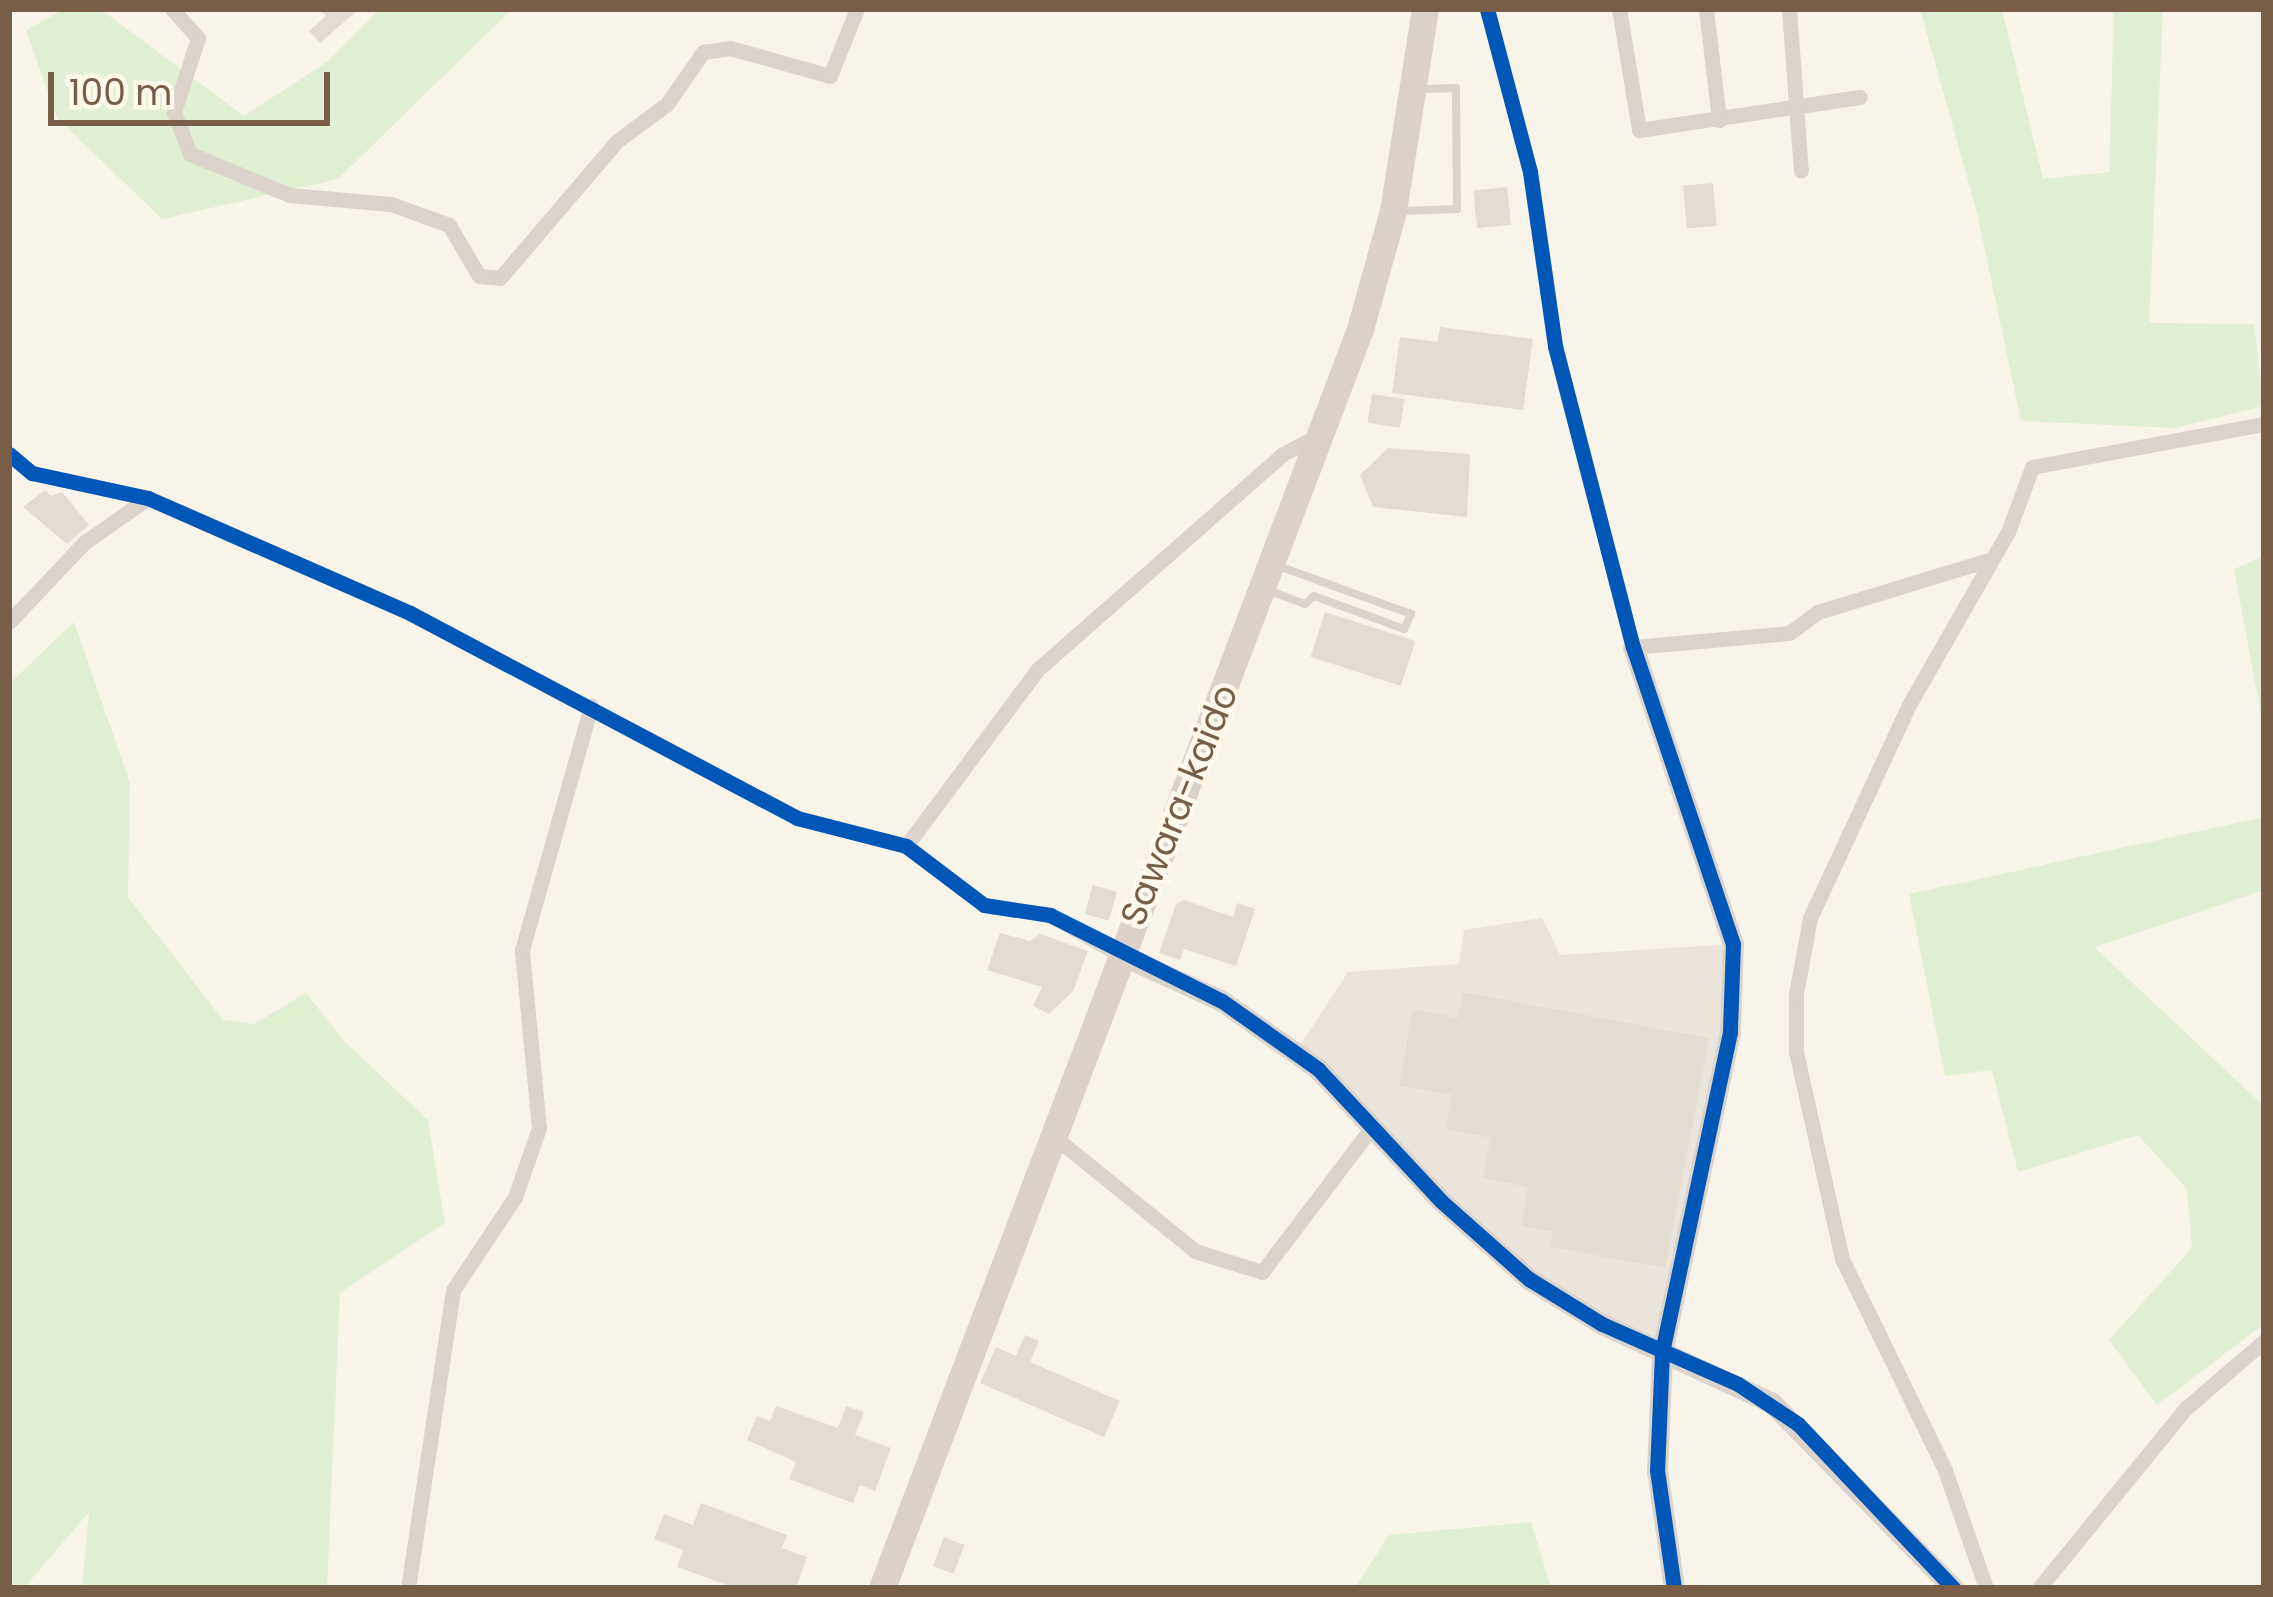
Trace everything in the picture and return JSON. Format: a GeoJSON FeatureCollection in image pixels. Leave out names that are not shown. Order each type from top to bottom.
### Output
{"type":"FeatureCollection","features":[{"type":"Feature","properties":{"kind":"highway","name":"Sawara-kaido"},"geometry":{"type":"LineString","coordinates":[[882,1588],[1119,954],[1270,577],[1321,433],[1393,211],[1417,89],[1425,9]]}},
{"type":"Feature","properties":{"kind":"street"},"geometry":{"type":"LineString","coordinates":[[172,9],[198,38],[174,112],[190,154],[290,196],[391,204],[449,225],[479,276],[500,278],[617,141],[668,104],[703,52],[730,48],[830,76],[857,9]]}},
{"type":"Feature","properties":{"kind":"street"},"geometry":{"type":"LineString","coordinates":[[1487,9],[1530,172],[1555,346],[1633,646],[1733,944],[1730,1032],[1662,1353],[1657,1470],[1674,1588]]}},
{"type":"Feature","properties":{"kind":"street"},"geometry":{"type":"LineString","coordinates":[[1619,9],[1639,130],[1860,97]]}},
{"type":"Feature","properties":{"kind":"street"},"geometry":{"type":"LineString","coordinates":[[1706,9],[1720,120]]}},
{"type":"Feature","properties":{"kind":"street"},"geometry":{"type":"LineString","coordinates":[[1790,9],[1801,171]]}},
{"type":"Feature","properties":{"kind":"street"},"geometry":{"type":"LineString","coordinates":[[1986,1588],[1945,1470],[1842,1259],[1796,1052],[1796,994],[1810,918],[1910,703],[1991,559],[2032,466],[2264,424]]}},
{"type":"Feature","properties":{"kind":"street"},"geometry":{"type":"LineString","coordinates":[[906,846],[1037,670],[1282,454],[1321,433]]}},
{"type":"Feature","properties":{"kind":"street"},"geometry":{"type":"LineString","coordinates":[[9,454],[32,473],[148,497],[410,613],[797,818],[906,846],[984,905],[1050,915],[1119,954],[1222,1001],[1318,1069],[1529,1279],[1662,1353],[1738,1384],[1798,1424],[1953,1588]]}},
{"type":"Feature","properties":{"kind":"street"},"geometry":{"type":"LineString","coordinates":[[9,622],[85,542],[148,497]]}},
{"type":"Feature","properties":{"kind":"street"},"geometry":{"type":"LineString","coordinates":[[1633,646],[1789,633],[1818,612],[1991,559]]}},
{"type":"Feature","properties":{"kind":"street"},"geometry":{"type":"LineString","coordinates":[[408,1588],[453,1290],[515,1197],[539,1128],[522,950],[590,706]]}},
{"type":"Feature","properties":{"kind":"street"},"geometry":{"type":"LineString","coordinates":[[1052,1135],[1195,1251],[1262,1271],[1372,1127]]}},
{"type":"Feature","properties":{"kind":"street"},"geometry":{"type":"LineString","coordinates":[[2039,1588],[2186,1408],[2264,1341]]}},
{"type":"Feature","properties":{"kind":"lane"},"geometry":{"type":"LineString","coordinates":[[1393,211],[1457,208],[1456,88],[1417,89]]}},
{"type":"Feature","properties":{"kind":"lane"},"geometry":{"type":"LineString","coordinates":[[1270,577],[1411,614],[1404,629],[1315,596],[1305,604],[1270,577]]}},
{"type":"Feature","properties":{"kind":"shaded area"},"geometry":{"type":"Polygon","coordinates":[[[1542,918],[1560,955],[1733,944],[1733,1002],[1662,1353],[1529,1279],[1295,1053],[1348,972],[1459,964],[1464,930],[1542,918]]]}},
{"type":"Feature","properties":{"kind":"green space"},"geometry":{"type":"Polygon","coordinates":[[[65,9],[100,9],[244,116],[327,62],[380,9],[512,9],[338,179],[162,219],[57,118],[26,30],[65,9]]]}},
{"type":"Feature","properties":{"kind":"green space"},"geometry":{"type":"Polygon","coordinates":[[[1920,9],[2002,9],[2043,179],[2109,172],[2114,9],[2163,9],[2149,323],[2254,324],[2264,406],[2175,428],[2021,421],[1977,213],[1920,9]]]}},
{"type":"Feature","properties":{"kind":"green space"},"geometry":{"type":"Polygon","coordinates":[[[2264,556],[2264,731],[2234,569],[2264,556]]]}},
{"type":"Feature","properties":{"kind":"green space"},"geometry":{"type":"Polygon","coordinates":[[[74,622],[130,783],[128,897],[223,1020],[254,1024],[306,993],[344,1041],[428,1120],[445,1223],[340,1293],[327,1588],[82,1588],[89,1512],[24,1588],[9,1588],[9,684],[74,622]]]}},
{"type":"Feature","properties":{"kind":"green space"},"geometry":{"type":"Polygon","coordinates":[[[2264,817],[2264,890],[2094,947],[2264,1106],[2264,1324],[2157,1405],[2109,1340],[2192,1248],[2187,1189],[2138,1135],[2018,1172],[1992,1070],[1945,1076],[1909,894],[2264,817]]]}},
{"type":"Feature","properties":{"kind":"green space"},"geometry":{"type":"Polygon","coordinates":[[[1531,1522],[1551,1588],[1355,1588],[1389,1535],[1531,1522]]]}},
{"type":"Feature","properties":{"kind":"building"},"geometry":{"type":"Polygon","coordinates":[[[320,9],[359,9],[320,43],[309,31],[326,16],[320,9]]]}},
{"type":"Feature","properties":{"kind":"building"},"geometry":{"type":"Polygon","coordinates":[[[1713,183],[1717,226],[1687,228],[1683,186],[1713,183]]]}},
{"type":"Feature","properties":{"kind":"building"},"geometry":{"type":"Polygon","coordinates":[[[1507,187],[1511,225],[1477,228],[1473,191],[1507,187]]]}},
{"type":"Feature","properties":{"kind":"building"},"geometry":{"type":"Polygon","coordinates":[[[1440,327],[1533,339],[1523,410],[1392,393],[1400,337],[1438,342],[1440,327]]]}},
{"type":"Feature","properties":{"kind":"building"},"geometry":{"type":"Polygon","coordinates":[[[1372,394],[1405,399],[1400,428],[1367,423],[1372,394]]]}},
{"type":"Feature","properties":{"kind":"building"},"geometry":{"type":"Polygon","coordinates":[[[1388,448],[1470,454],[1467,517],[1373,507],[1360,475],[1388,448]]]}},
{"type":"Feature","properties":{"kind":"building"},"geometry":{"type":"Polygon","coordinates":[[[45,490],[51,496],[62,492],[89,525],[67,544],[23,507],[45,490]]]}},
{"type":"Feature","properties":{"kind":"building"},"geometry":{"type":"Polygon","coordinates":[[[1325,612],[1415,641],[1401,686],[1310,657],[1325,612]]]}},
{"type":"Feature","properties":{"kind":"building"},"geometry":{"type":"Polygon","coordinates":[[[1093,885],[1117,892],[1109,921],[1085,914],[1093,885]]]}},
{"type":"Feature","properties":{"kind":"building"},"geometry":{"type":"Polygon","coordinates":[[[1184,900],[1233,917],[1237,903],[1255,909],[1236,966],[1184,949],[1180,960],[1159,953],[1176,904],[1184,900]]]}},
{"type":"Feature","properties":{"kind":"building"},"geometry":{"type":"Polygon","coordinates":[[[1000,933],[1030,941],[1040,934],[1088,951],[1073,991],[1049,1014],[1033,1006],[1042,987],[987,970],[1000,933]]]}},
{"type":"Feature","properties":{"kind":"building"},"geometry":{"type":"Polygon","coordinates":[[[1463,992],[1709,1038],[1665,1268],[1550,1247],[1553,1232],[1521,1226],[1528,1187],[1483,1178],[1491,1138],[1446,1129],[1452,1095],[1399,1086],[1413,1009],[1458,1018],[1463,992]]]}},
{"type":"Feature","properties":{"kind":"building"},"geometry":{"type":"Polygon","coordinates":[[[1025,1335],[1039,1341],[1030,1362],[1120,1401],[1104,1437],[980,1383],[996,1347],[1016,1356],[1025,1335]]]}},
{"type":"Feature","properties":{"kind":"building"},"geometry":{"type":"Polygon","coordinates":[[[776,1406],[838,1428],[846,1406],[864,1412],[855,1435],[891,1448],[875,1491],[860,1485],[853,1503],[789,1479],[796,1462],[747,1440],[757,1416],[770,1421],[776,1406]]]}},
{"type":"Feature","properties":{"kind":"building"},"geometry":{"type":"Polygon","coordinates":[[[701,1503],[787,1535],[782,1548],[807,1557],[796,1588],[735,1588],[677,1567],[683,1550],[654,1539],[664,1514],[693,1525],[701,1503]]]}},
{"type":"Feature","properties":{"kind":"building"},"geometry":{"type":"Polygon","coordinates":[[[944,1537],[965,1545],[953,1574],[933,1566],[944,1537]]]}},
{"type":"Feature","properties":{"kind":"cycle path"},"geometry":{"type":"LineString","coordinates":[[1487,9],[1530,172],[1555,346],[1633,647],[1733,944],[1730,1032],[1662,1353],[1657,1470],[1674,1588]]}},
{"type":"Feature","properties":{"kind":"cycle path"},"geometry":{"type":"LineString","coordinates":[[9,454],[32,473],[148,498],[410,613],[797,818],[906,846],[984,905],[1050,915],[1222,1001],[1318,1069],[1441,1201],[1529,1279],[1602,1324],[1738,1384],[1798,1424],[1953,1588]]}}]}
